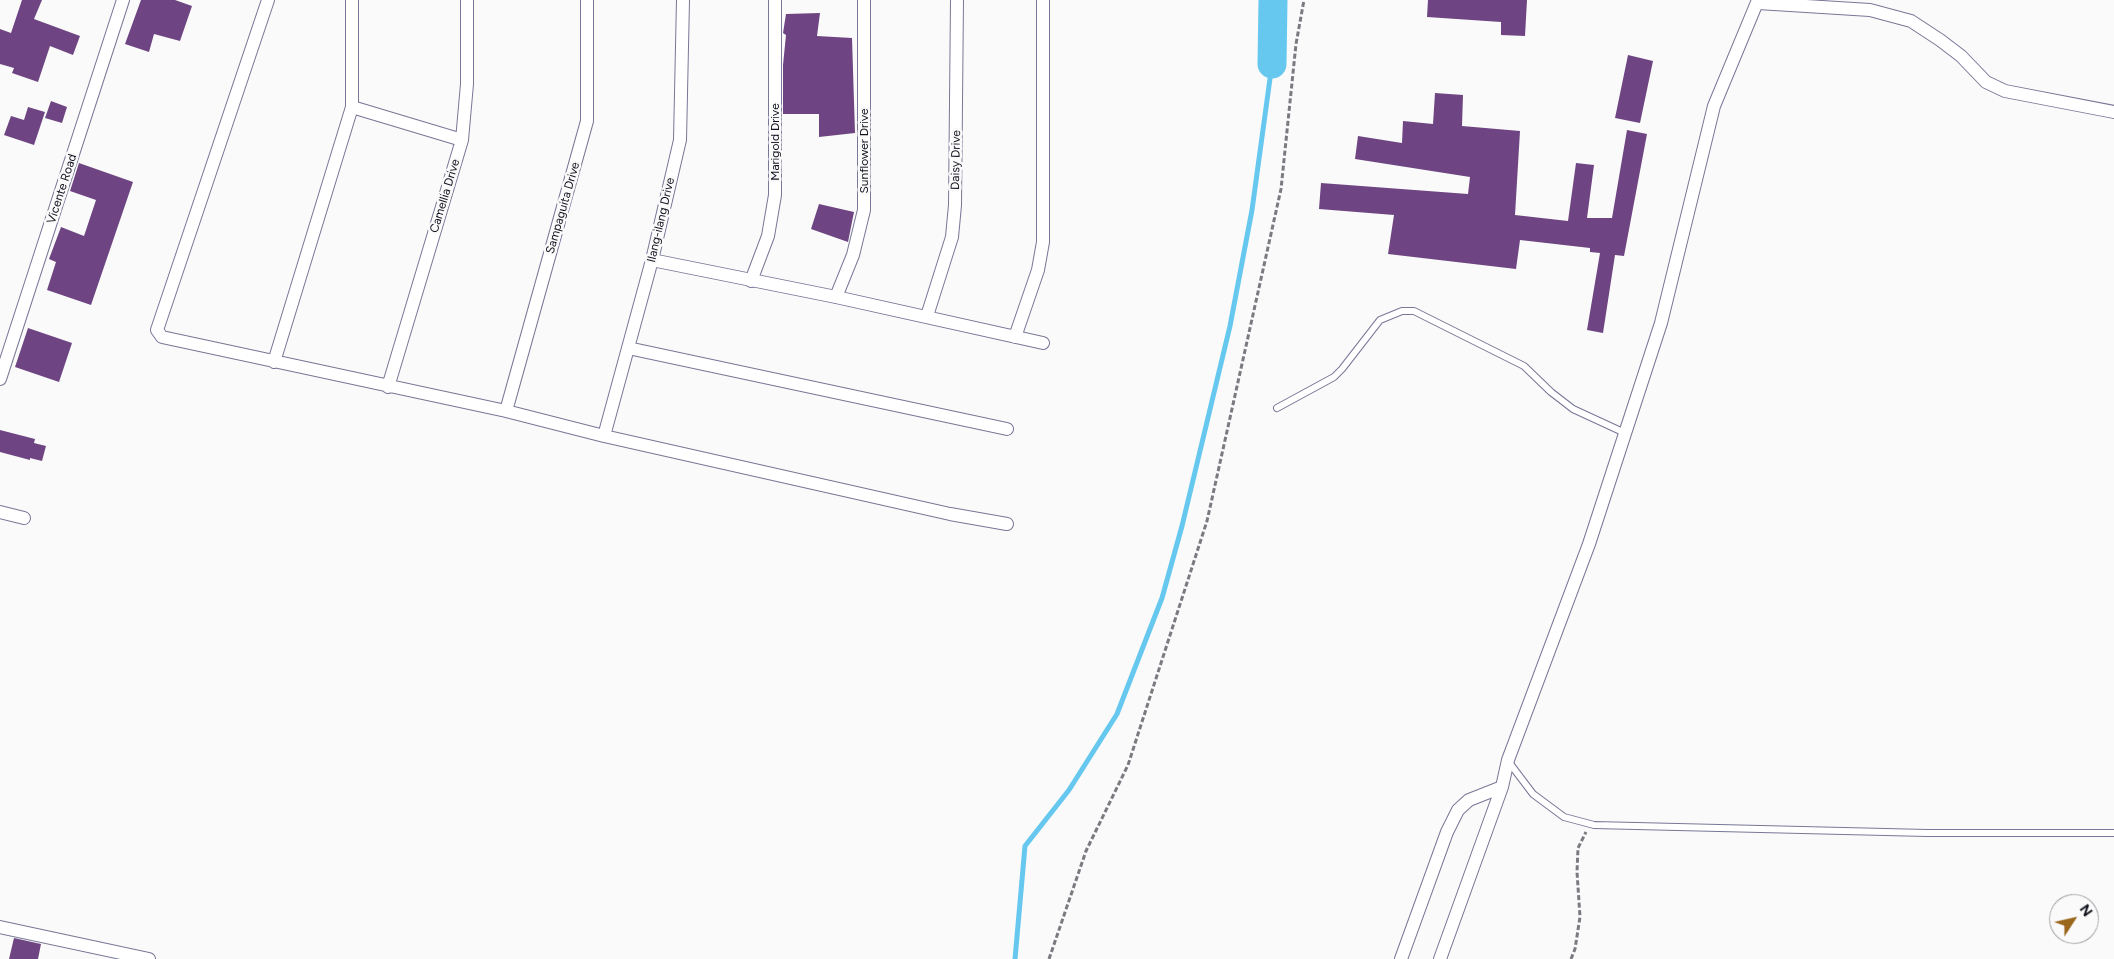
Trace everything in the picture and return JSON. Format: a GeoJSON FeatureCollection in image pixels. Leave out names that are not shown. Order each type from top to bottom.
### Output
{"type":"FeatureCollection","features":[{"type":"Feature","properties":{"kind":"street","name":"Vicente Road"},"geometry":{"type":"LineString","coordinates":[[0,378],[123,0]]}},
{"type":"Feature","properties":{"kind":"street"},"geometry":{"type":"LineString","coordinates":[[268,0],[157,330],[162,338],[506,411],[604,436],[950,514],[1007,524]]}},
{"type":"Feature","properties":{"kind":"street"},"geometry":{"type":"LineString","coordinates":[[274,362],[352,107],[352,0]]}},
{"type":"Feature","properties":{"kind":"street","name":"Camellia Drive"},"geometry":{"type":"LineString","coordinates":[[388,387],[462,140],[467,84],[467,0]]}},
{"type":"Feature","properties":{"kind":"street","name":"Sampaguita Drive"},"geometry":{"type":"LineString","coordinates":[[506,411],[587,122],[588,0]]}},
{"type":"Feature","properties":{"kind":"street","name":"Ilang-ilang Drive"},"geometry":{"type":"LineString","coordinates":[[604,436],[652,260],[680,140],[683,0]]}},
{"type":"Feature","properties":{"kind":"street","name":"Marigold Drive"},"geometry":{"type":"LineString","coordinates":[[751,280],[768,236],[775,195],[775,0]]}},
{"type":"Feature","properties":{"kind":"street","name":"Sunflower Drive"},"geometry":{"type":"LineString","coordinates":[[836,297],[853,255],[864,210],[864,0]]}},
{"type":"Feature","properties":{"kind":"street","name":"Daisy Drive"},"geometry":{"type":"LineString","coordinates":[[926,316],[952,237],[955,205],[957,0]]}},
{"type":"Feature","properties":{"kind":"street"},"geometry":{"type":"LineString","coordinates":[[1015,337],[1038,270],[1043,242],[1043,0]]}},
{"type":"Feature","properties":{"kind":"street"},"geometry":{"type":"LineString","coordinates":[[1440,959],[1502,787],[1508,760],[1589,544],[1661,323],[1714,106],[1758,2],[1870,10],[1910,21],[1940,40],[1986,82],[2005,91],[2114,112]]}},
{"type":"Feature","properties":{"kind":"street"},"geometry":{"type":"LineString","coordinates":[[352,107],[462,140]]}},
{"type":"Feature","properties":{"kind":"street"},"geometry":{"type":"LineString","coordinates":[[652,260],[926,316],[1042,343]]}},
{"type":"Feature","properties":{"kind":"street"},"geometry":{"type":"LineString","coordinates":[[628,348],[1007,429]]}},
{"type":"Feature","properties":{"kind":"street"},"geometry":{"type":"LineString","coordinates":[[0,512],[24,518]]}},
{"type":"Feature","properties":{"kind":"street"},"geometry":{"type":"LineString","coordinates":[[1401,959],[1458,810],[1468,800],[1502,787]]}},
{"type":"Feature","properties":{"kind":"street"},"geometry":{"type":"LineString","coordinates":[[0,927],[149,959]]}},
{"type":"Feature","properties":{"kind":"lane"},"geometry":{"type":"LineString","coordinates":[[1277,408],[1334,377],[1342,370],[1380,320],[1402,311],[1414,311],[1524,366],[1551,392],[1573,409],[1625,433]]}},
{"type":"Feature","properties":{"kind":"lane"},"geometry":{"type":"LineString","coordinates":[[1508,760],[1533,794],[1564,817],[1594,825],[1928,833],[2114,833]]}},
{"type":"Feature","properties":{"kind":"path"},"geometry":{"type":"LineString","coordinates":[[1049,959],[1086,851],[1128,765],[1207,521],[1281,189],[1296,44],[1304,0]]}},
{"type":"Feature","properties":{"kind":"path"},"geometry":{"type":"LineString","coordinates":[[1571,959],[1575,949],[1580,917],[1577,872],[1578,848],[1584,834],[1594,825]]}},
{"type":"Feature","properties":{"kind":"building"},"geometry":{"type":"Polygon","coordinates":[[[22,0],[42,0],[34,19],[80,36],[73,55],[50,46],[38,82],[12,73],[14,68],[0,64],[0,29],[11,33],[22,0]]]}},
{"type":"Feature","properties":{"kind":"building"},"geometry":{"type":"Polygon","coordinates":[[[141,0],[175,0],[192,6],[180,41],[154,34],[149,52],[125,44],[141,0]]]}},
{"type":"Feature","properties":{"kind":"building"},"geometry":{"type":"Polygon","coordinates":[[[1428,0],[1527,0],[1525,36],[1501,35],[1501,22],[1427,17],[1428,0]]]}},
{"type":"Feature","properties":{"kind":"building"},"geometry":{"type":"Polygon","coordinates":[[[820,13],[817,36],[852,38],[855,133],[819,137],[819,114],[783,114],[783,65],[786,35],[783,33],[786,14],[820,13]]]}},
{"type":"Feature","properties":{"kind":"building"},"geometry":{"type":"Polygon","coordinates":[[[1628,55],[1653,61],[1640,123],[1615,118],[1628,55]]]}},
{"type":"Feature","properties":{"kind":"building"},"geometry":{"type":"Polygon","coordinates":[[[1435,93],[1463,95],[1462,126],[1520,131],[1515,215],[1568,221],[1576,163],[1594,165],[1587,218],[1612,218],[1627,130],[1647,134],[1624,256],[1615,255],[1603,333],[1587,330],[1600,253],[1590,252],[1590,248],[1520,240],[1516,269],[1388,254],[1394,215],[1319,209],[1321,183],[1468,194],[1470,177],[1355,159],[1358,136],[1402,143],[1403,121],[1433,124],[1435,93]]]}},
{"type":"Feature","properties":{"kind":"building"},"geometry":{"type":"Polygon","coordinates":[[[51,101],[67,107],[62,123],[45,118],[51,101]]]}},
{"type":"Feature","properties":{"kind":"building"},"geometry":{"type":"Polygon","coordinates":[[[28,107],[45,112],[34,145],[4,135],[11,116],[24,120],[28,107]]]}},
{"type":"Feature","properties":{"kind":"building"},"geometry":{"type":"Polygon","coordinates":[[[79,163],[133,182],[91,305],[47,290],[56,262],[49,259],[61,227],[84,236],[96,200],[70,191],[79,163]]]}},
{"type":"Feature","properties":{"kind":"building"},"geometry":{"type":"Polygon","coordinates":[[[819,204],[854,212],[848,242],[811,229],[819,204]]]}},
{"type":"Feature","properties":{"kind":"building"},"geometry":{"type":"Polygon","coordinates":[[[28,328],[72,343],[59,382],[15,367],[28,328]]]}},
{"type":"Feature","properties":{"kind":"building"},"geometry":{"type":"Polygon","coordinates":[[[0,430],[35,439],[34,443],[46,446],[42,461],[30,458],[30,460],[0,452],[0,430]]]}},
{"type":"Feature","properties":{"kind":"building"},"geometry":{"type":"Polygon","coordinates":[[[14,938],[41,944],[38,959],[9,959],[14,938]]]}},
{"type":"Feature","properties":{"kind":"waterway"},"geometry":{"type":"LineString","coordinates":[[1272,64],[1273,0]]}},
{"type":"Feature","properties":{"kind":"waterway"},"geometry":{"type":"LineString","coordinates":[[1015,959],[1025,846],[1069,790],[1117,714],[1162,598],[1182,526],[1230,326],[1252,210],[1272,64]]}}]}
